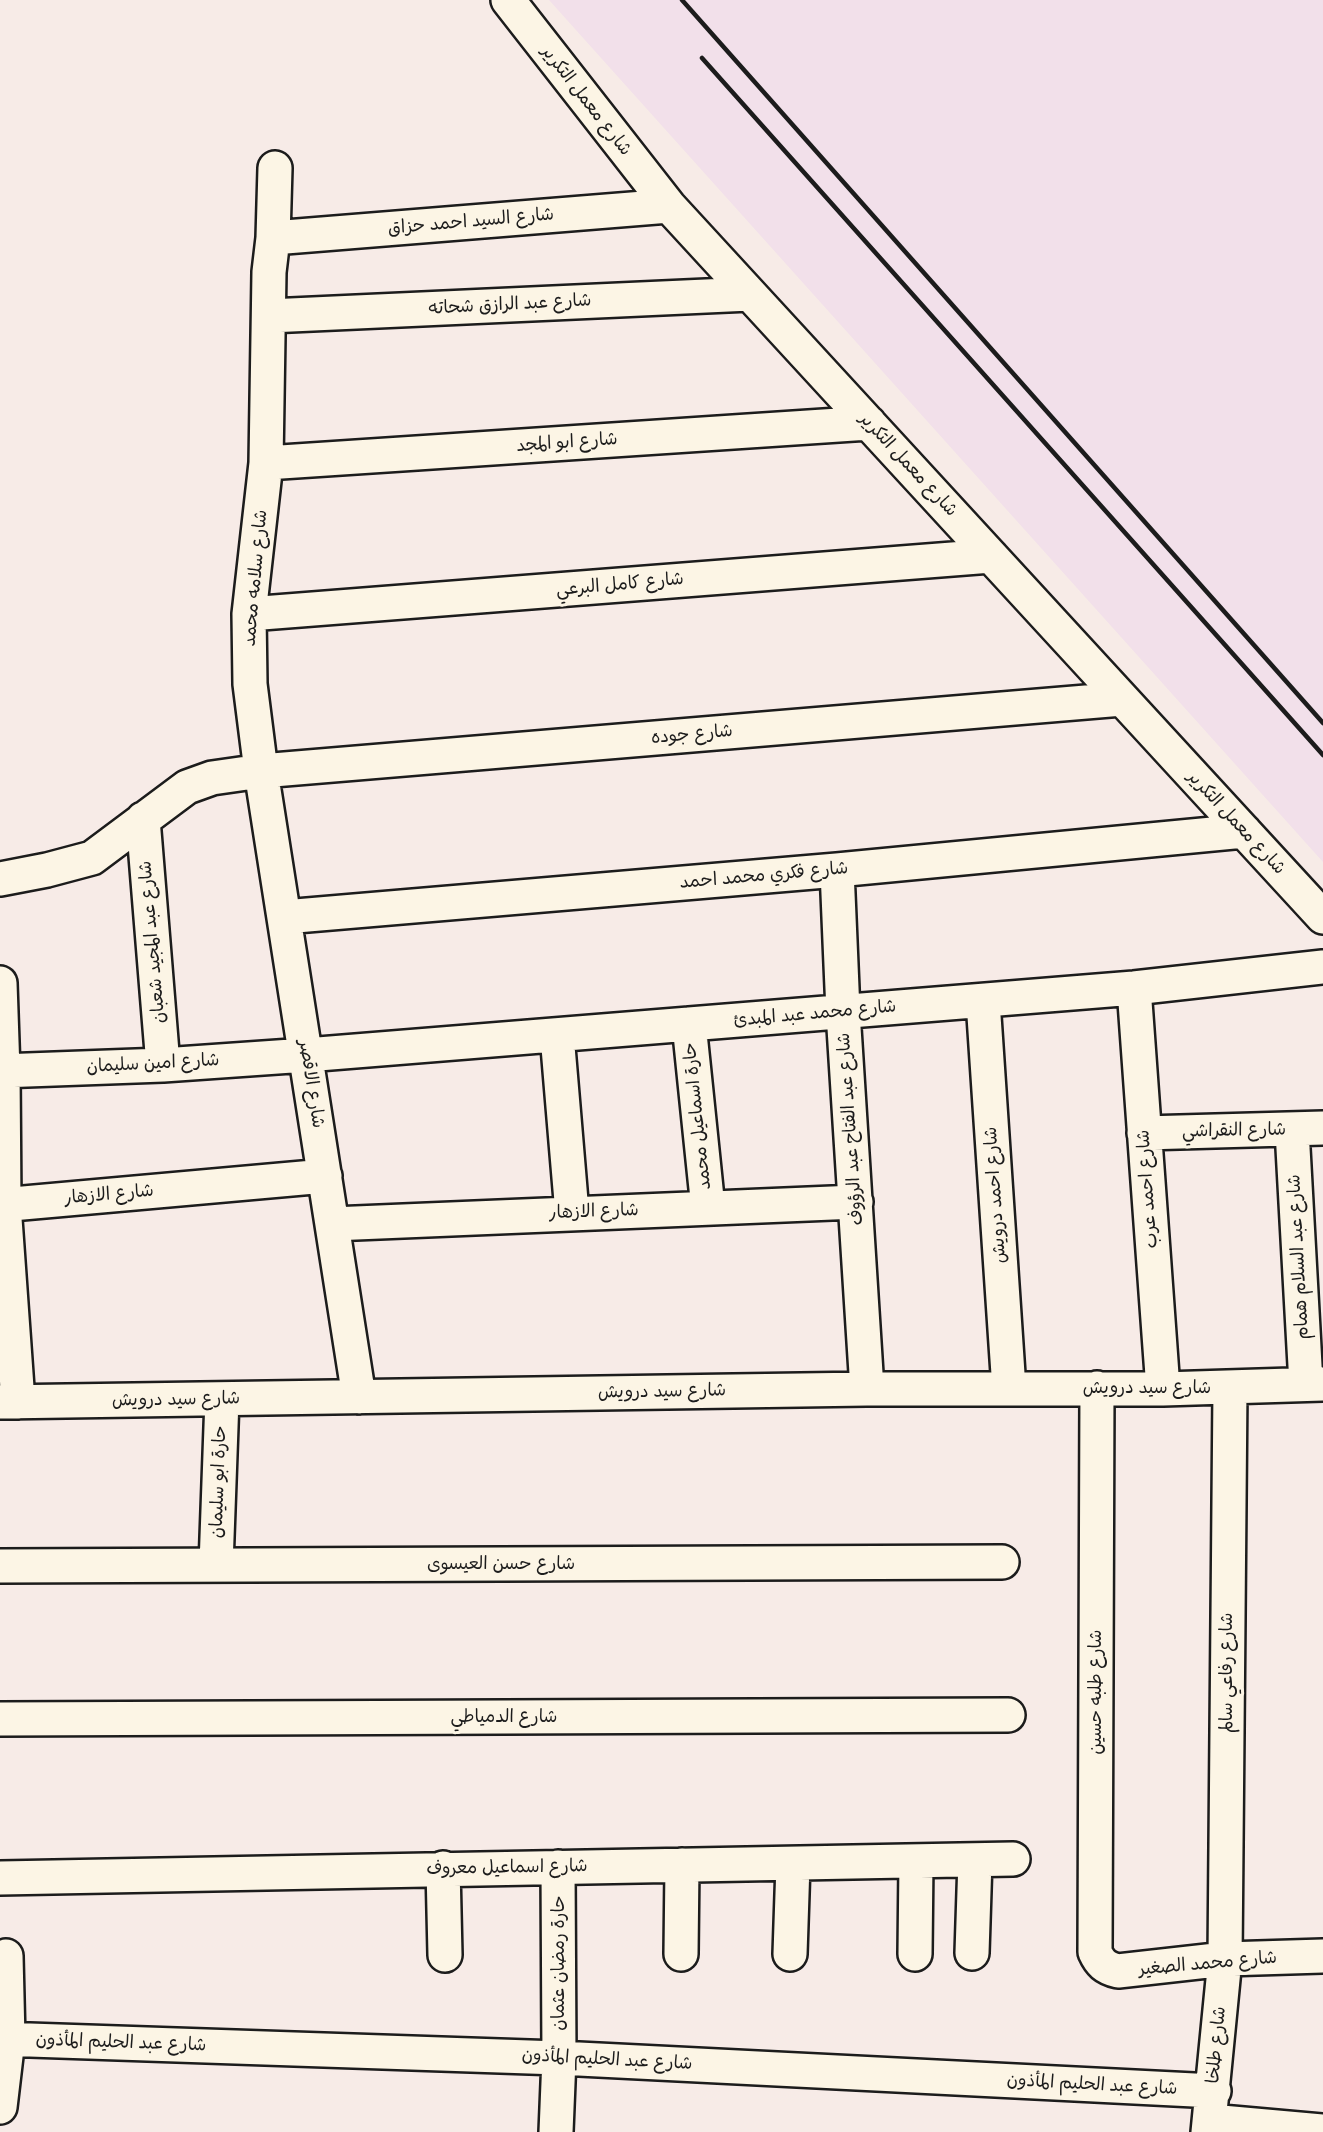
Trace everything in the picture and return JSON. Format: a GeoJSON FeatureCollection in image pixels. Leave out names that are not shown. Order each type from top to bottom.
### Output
{"type":"FeatureCollection","features":[{"type":"Feature","properties":{"kind":"street","name":"شارع معمل التكرير"},"geometry":{"type":"LineString","coordinates":[[508,0],[669,206],[1323,917]]}},
{"type":"Feature","properties":{"kind":"street","name":"شارع سلامه محمد"},"geometry":{"type":"LineString","coordinates":[[261,771],[250,684],[249,614],[266,463],[269,272],[276,168]]}},
{"type":"Feature","properties":{"kind":"street","name":"شارع السيد احمد حزاق"},"geometry":{"type":"LineString","coordinates":[[273,238],[669,206]]}},
{"type":"Feature","properties":{"kind":"street","name":"شارع عبد الرازق شحاته"},"geometry":{"type":"LineString","coordinates":[[269,316],[750,294]]}},
{"type":"Feature","properties":{"kind":"street","name":"شارع ابو المجد"},"geometry":{"type":"LineString","coordinates":[[266,463],[869,423]]}},
{"type":"Feature","properties":{"kind":"street","name":"شارع كامل البرعي"},"geometry":{"type":"LineString","coordinates":[[249,614],[991,556]]}},
{"type":"Feature","properties":{"kind":"street","name":"شارع جوده"},"geometry":{"type":"LineString","coordinates":[[261,771],[1122,699]]}},
{"type":"Feature","properties":{"kind":"street"},"geometry":{"type":"LineString","coordinates":[[0,879],[92,858],[187,787],[212,778],[261,771]]}},
{"type":"Feature","properties":{"kind":"street","name":"شارع الاقصر"},"geometry":{"type":"LineString","coordinates":[[261,771],[359,1397]]}},
{"type":"Feature","properties":{"kind":"street","name":"شارع عبد المجيد شعبان"},"geometry":{"type":"LineString","coordinates":[[143,819],[163,1065]]}},
{"type":"Feature","properties":{"kind":"street","name":"شارع فكري محمد احمد"},"geometry":{"type":"LineString","coordinates":[[284,917],[837,870],[1244,831]]}},
{"type":"Feature","properties":{"kind":"street","name":"شارع عبد الفتاح عبد الرؤوف"},"geometry":{"type":"LineString","coordinates":[[837,870],[843,1012],[867,1389]]}},
{"type":"Feature","properties":{"kind":"street","name":"شارع محمد عبد المبدئ"},"geometry":{"type":"LineString","coordinates":[[306,1055],[1134,988],[1323,967]]}},
{"type":"Feature","properties":{"kind":"street"},"geometry":{"type":"LineString","coordinates":[[0,983],[2,1205],[9,1402]]}},
{"type":"Feature","properties":{"kind":"street","name":"شارع احمد عرب"},"geometry":{"type":"LineString","coordinates":[[1134,988],[1163,1389]]}},
{"type":"Feature","properties":{"kind":"street","name":"شارع احمد درويش"},"geometry":{"type":"LineString","coordinates":[[983,1001],[1009,1389]]}},
{"type":"Feature","properties":{"kind":"street","name":"حارة اسماعيل محمد"},"geometry":{"type":"LineString","coordinates":[[688,1024],[708,1208]]}},
{"type":"Feature","properties":{"kind":"street"},"geometry":{"type":"LineString","coordinates":[[557,1035],[572,1213]]}},
{"type":"Feature","properties":{"kind":"street","name":"شارع امين سليمان"},"geometry":{"type":"LineString","coordinates":[[2,1071],[163,1065],[306,1055]]}},
{"type":"Feature","properties":{"kind":"street","name":"شارع النقراشي"},"geometry":{"type":"LineString","coordinates":[[1144,1133],[1308,1129]]}},
{"type":"Feature","properties":{"kind":"street","name":"شارع عبد السلام همام"},"geometry":{"type":"LineString","coordinates":[[1308,1129],[1315,1384]]}},
{"type":"Feature","properties":{"kind":"street","name":"شارع الازهار"},"geometry":{"type":"LineString","coordinates":[[2,1205],[325,1176]]}},
{"type":"Feature","properties":{"kind":"street","name":"شارع الازهار"},"geometry":{"type":"LineString","coordinates":[[332,1224],[856,1202]]}},
{"type":"Feature","properties":{"kind":"street","name":"شارع سيد درويش"},"geometry":{"type":"LineString","coordinates":[[9,1402],[867,1389],[1163,1389],[1315,1384]]}},
{"type":"Feature","properties":{"kind":"street","name":"شارع طلبه حسين"},"geometry":{"type":"LineString","coordinates":[[1097,1388],[1095,1952],[1107,1969],[1130,1971]]}},
{"type":"Feature","properties":{"kind":"street","name":"شارع رفاعي سالم"},"geometry":{"type":"LineString","coordinates":[[1225,1959],[1230,1388]]}},
{"type":"Feature","properties":{"kind":"street","name":"حارة ابو سليمان"},"geometry":{"type":"LineString","coordinates":[[216,1565],[222,1399]]}},
{"type":"Feature","properties":{"kind":"street","name":"شارع حسن العيسوى"},"geometry":{"type":"LineString","coordinates":[[0,1566],[1002,1562]]}},
{"type":"Feature","properties":{"kind":"street","name":"شارع الدمياطي"},"geometry":{"type":"LineString","coordinates":[[0,1719],[1008,1715]]}},
{"type":"Feature","properties":{"kind":"street","name":"شارع اسماعيل معروف"},"geometry":{"type":"LineString","coordinates":[[0,1878],[1013,1859]]}},
{"type":"Feature","properties":{"kind":"street"},"geometry":{"type":"LineString","coordinates":[[972,1953],[975,1860]]}},
{"type":"Feature","properties":{"kind":"street"},"geometry":{"type":"LineString","coordinates":[[915,1954],[916,1861]]}},
{"type":"Feature","properties":{"kind":"street"},"geometry":{"type":"LineString","coordinates":[[790,1954],[793,1864]]}},
{"type":"Feature","properties":{"kind":"street"},"geometry":{"type":"LineString","coordinates":[[681,1865],[681,1954]]}},
{"type":"Feature","properties":{"kind":"street","name":"حارة رمضان عثمان"},"geometry":{"type":"LineString","coordinates":[[556,2132],[559,2058],[558,1867]]}},
{"type":"Feature","properties":{"kind":"street"},"geometry":{"type":"LineString","coordinates":[[442,1868],[445,1955]]}},
{"type":"Feature","properties":{"kind":"street"},"geometry":{"type":"LineString","coordinates":[[0,2107],[6,1956]]}},
{"type":"Feature","properties":{"kind":"street","name":"شارع محمد الصغير"},"geometry":{"type":"LineString","coordinates":[[1130,1971],[1225,1959],[1323,1956]]}},
{"type":"Feature","properties":{"kind":"street","name":"شارع طلخا"},"geometry":{"type":"LineString","coordinates":[[1211,2115],[1225,1959]]}},
{"type":"Feature","properties":{"kind":"street","name":"شارع عبد الحليم المأذون"},"geometry":{"type":"LineString","coordinates":[[4,2039],[559,2058],[1211,2115],[1323,2131]]}},
{"type":"Feature","properties":{"kind":"shaded area"},"geometry":{"type":"Polygon","coordinates":[[[549,0],[1323,0],[1323,862],[549,0]]]}},
{"type":"Feature","properties":{"kind":"railway"},"geometry":{"type":"LineString","coordinates":[[682,0],[1323,723]]}},
{"type":"Feature","properties":{"kind":"railway"},"geometry":{"type":"LineString","coordinates":[[702,58],[1323,755]]}}]}
